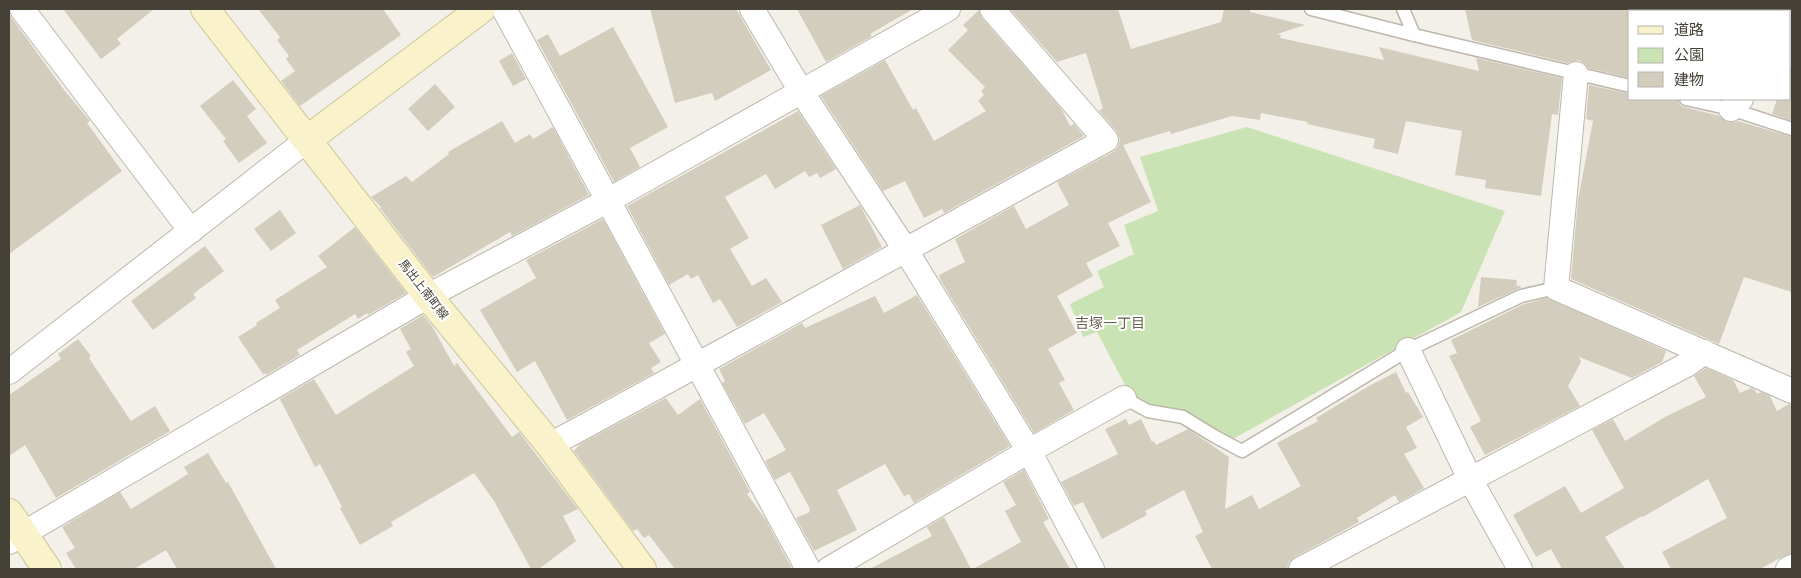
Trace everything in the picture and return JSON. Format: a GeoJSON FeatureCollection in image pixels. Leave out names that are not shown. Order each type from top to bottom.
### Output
{"type":"FeatureCollection","features":[{"type":"Feature","properties":{"kind":"main road","name":"馬出上南町線"},"geometry":{"type":"LineString","coordinates":[[205,9],[428,296],[550,445],[642,569]]}},
{"type":"Feature","properties":{"kind":"main road"},"geometry":{"type":"LineString","coordinates":[[307,140],[481,9]]}},
{"type":"Feature","properties":{"kind":"main road"},"geometry":{"type":"LineString","coordinates":[[13,530],[47,569]]}},
{"type":"Feature","properties":{"kind":"street"},"geometry":{"type":"LineString","coordinates":[[22,9],[191,231]]}},
{"type":"Feature","properties":{"kind":"street"},"geometry":{"type":"LineString","coordinates":[[504,9],[808,569]]}},
{"type":"Feature","properties":{"kind":"street"},"geometry":{"type":"LineString","coordinates":[[752,9],[801,92],[905,249],[1029,451],[1092,569]]}},
{"type":"Feature","properties":{"kind":"street"},"geometry":{"type":"LineString","coordinates":[[13,530],[428,296],[609,200],[948,9]]}},
{"type":"Feature","properties":{"kind":"street"},"geometry":{"type":"LineString","coordinates":[[550,445],[697,367],[905,249],[1106,140],[992,9]]}},
{"type":"Feature","properties":{"kind":"street"},"geometry":{"type":"LineString","coordinates":[[1576,74],[1556,288],[1792,390]]}},
{"type":"Feature","properties":{"kind":"street"},"geometry":{"type":"LineString","coordinates":[[9,372],[307,140]]}},
{"type":"Feature","properties":{"kind":"street"},"geometry":{"type":"LineString","coordinates":[[1408,350],[1470,479],[1520,569]]}},
{"type":"Feature","properties":{"kind":"street"},"geometry":{"type":"LineString","coordinates":[[1301,569],[1688,364],[1704,352]]}},
{"type":"Feature","properties":{"kind":"street"},"geometry":{"type":"LineString","coordinates":[[829,569],[1029,451],[1124,398]]}},
{"type":"Feature","properties":{"kind":"street"},"geometry":{"type":"LineString","coordinates":[[1788,569],[1792,567]]}},
{"type":"Feature","properties":{"kind":"lane"},"geometry":{"type":"LineString","coordinates":[[1311,9],[1628,86]]}},
{"type":"Feature","properties":{"kind":"lane"},"geometry":{"type":"LineString","coordinates":[[1403,9],[1414,35]]}},
{"type":"Feature","properties":{"kind":"lane"},"geometry":{"type":"LineString","coordinates":[[1696,100],[1736,104],[1792,129]]}},
{"type":"Feature","properties":{"kind":"lane"},"geometry":{"type":"LineString","coordinates":[[1124,398],[1148,411],[1183,417],[1242,451],[1408,350],[1521,296],[1556,288]]}},
{"type":"Feature","properties":{"kind":"green space"},"geometry":{"type":"Polygon","coordinates":[[[1247,127],[1505,211],[1461,312],[1231,440],[1186,413],[1138,401],[1125,385],[1097,332],[1083,337],[1070,304],[1104,287],[1097,271],[1134,254],[1124,225],[1158,211],[1140,157],[1247,127]]]}},
{"type":"Feature","properties":{"kind":"building"},"geometry":{"type":"Polygon","coordinates":[[[63,9],[154,9],[117,39],[121,44],[101,59],[63,9]]]}},
{"type":"Feature","properties":{"kind":"building"},"geometry":{"type":"Polygon","coordinates":[[[258,9],[383,9],[401,35],[300,106],[281,81],[295,71],[286,59],[289,56],[277,40],[280,37],[258,9]]]}},
{"type":"Feature","properties":{"kind":"building"},"geometry":{"type":"Polygon","coordinates":[[[650,9],[736,9],[771,70],[715,101],[712,93],[675,103],[650,9]]]}},
{"type":"Feature","properties":{"kind":"building"},"geometry":{"type":"Polygon","coordinates":[[[797,9],[913,9],[870,34],[872,36],[826,62],[797,9]]]}},
{"type":"Feature","properties":{"kind":"building"},"geometry":{"type":"Polygon","coordinates":[[[1010,9],[1118,9],[1131,49],[1221,22],[1224,9],[1250,9],[1250,12],[1305,25],[1277,34],[1281,35],[1280,38],[1384,60],[1379,47],[1479,71],[1476,58],[1562,78],[1558,115],[1552,114],[1541,196],[1485,188],[1486,180],[1455,175],[1462,131],[1406,121],[1398,154],[1373,148],[1375,139],[1307,124],[1308,122],[1261,113],[1260,120],[1232,116],[1171,134],[1170,131],[1123,145],[1151,202],[1108,223],[1120,246],[1086,263],[1093,276],[1057,296],[1077,333],[1048,349],[1065,380],[1059,383],[1074,410],[1034,433],[939,275],[965,262],[955,239],[1014,206],[1026,229],[1069,205],[1057,182],[1113,152],[1118,147],[1120,139],[1116,131],[1099,111],[1103,108],[1086,53],[1057,62],[1010,9]]]}},
{"type":"Feature","properties":{"kind":"building"},"geometry":{"type":"Polygon","coordinates":[[[1465,9],[1630,9],[1628,10],[1628,78],[1588,68],[1578,60],[1568,63],[1472,40],[1465,9]]]}},
{"type":"Feature","properties":{"kind":"building"},"geometry":{"type":"Polygon","coordinates":[[[979,10],[982,18],[1062,110],[1070,126],[1074,124],[1084,136],[944,213],[942,209],[924,218],[905,181],[883,191],[821,96],[885,60],[913,110],[916,108],[934,141],[986,111],[978,101],[984,95],[981,91],[985,87],[948,50],[968,30],[963,25],[979,10]]]}},
{"type":"Feature","properties":{"kind":"building"},"geometry":{"type":"Polygon","coordinates":[[[9,12],[65,91],[90,121],[87,123],[122,171],[9,254],[9,12]]]}},
{"type":"Feature","properties":{"kind":"building"},"geometry":{"type":"Polygon","coordinates":[[[613,27],[668,127],[630,148],[640,167],[614,182],[537,40],[548,34],[560,56],[613,27]]]}},
{"type":"Feature","properties":{"kind":"building"},"geometry":{"type":"Polygon","coordinates":[[[512,53],[526,79],[513,86],[499,61],[512,53]]]}},
{"type":"Feature","properties":{"kind":"building"},"geometry":{"type":"Polygon","coordinates":[[[1792,66],[1792,121],[1772,114],[1777,100],[1791,100],[1792,66]]]}},
{"type":"Feature","properties":{"kind":"building"},"geometry":{"type":"Polygon","coordinates":[[[233,80],[256,109],[247,116],[267,143],[239,163],[223,141],[226,139],[200,106],[233,80]]]}},
{"type":"Feature","properties":{"kind":"building"},"geometry":{"type":"Polygon","coordinates":[[[435,84],[455,107],[428,131],[408,109],[435,84]]]}},
{"type":"Feature","properties":{"kind":"building"},"geometry":{"type":"Polygon","coordinates":[[[1589,85],[1628,94],[1628,100],[1678,100],[1680,105],[1684,107],[1720,116],[1727,122],[1738,121],[1792,137],[1792,292],[1744,277],[1719,344],[1571,279],[1578,200],[1593,121],[1586,119],[1589,85]]]}},
{"type":"Feature","properties":{"kind":"building"},"geometry":{"type":"Polygon","coordinates":[[[798,111],[836,169],[820,178],[817,173],[809,177],[805,171],[775,189],[766,174],[725,197],[749,238],[730,249],[752,286],[766,278],[782,302],[737,327],[720,299],[713,303],[698,275],[691,279],[688,274],[669,285],[627,206],[798,111]]]}},
{"type":"Feature","properties":{"kind":"building"},"geometry":{"type":"Polygon","coordinates":[[[502,121],[515,143],[530,134],[533,139],[553,127],[589,195],[512,236],[510,232],[433,277],[381,207],[371,197],[406,176],[412,182],[449,154],[448,152],[502,121]]]}},
{"type":"Feature","properties":{"kind":"building"},"geometry":{"type":"Polygon","coordinates":[[[860,205],[882,247],[843,269],[821,225],[860,205]]]}},
{"type":"Feature","properties":{"kind":"building"},"geometry":{"type":"Polygon","coordinates":[[[280,210],[296,233],[271,251],[254,229],[280,210]]]}},
{"type":"Feature","properties":{"kind":"building"},"geometry":{"type":"Polygon","coordinates":[[[603,219],[665,334],[649,343],[661,362],[651,368],[654,373],[567,420],[535,361],[517,372],[480,310],[536,278],[526,260],[603,219]]]}},
{"type":"Feature","properties":{"kind":"building"},"geometry":{"type":"Polygon","coordinates":[[[355,227],[406,293],[368,315],[367,313],[358,319],[355,314],[297,350],[300,355],[266,375],[265,373],[263,374],[238,337],[280,308],[275,300],[327,267],[318,256],[355,227]]]}},
{"type":"Feature","properties":{"kind":"building"},"geometry":{"type":"Polygon","coordinates":[[[205,246],[224,271],[193,294],[196,298],[153,330],[131,301],[205,246]]]}},
{"type":"Feature","properties":{"kind":"building"},"geometry":{"type":"Polygon","coordinates":[[[1481,277],[1517,280],[1516,285],[1522,287],[1478,307],[1481,277]]]}},
{"type":"Feature","properties":{"kind":"building"},"geometry":{"type":"Polygon","coordinates":[[[917,295],[1010,446],[914,503],[909,494],[904,496],[885,464],[837,490],[857,530],[814,551],[796,518],[810,512],[810,509],[790,472],[775,480],[765,461],[786,450],[764,413],[745,424],[722,383],[725,381],[719,369],[802,323],[805,328],[875,296],[884,313],[917,295]]]}},
{"type":"Feature","properties":{"kind":"building"},"geometry":{"type":"Polygon","coordinates":[[[1547,298],[1666,351],[1662,362],[1632,378],[1579,357],[1581,362],[1568,386],[1580,406],[1485,455],[1470,427],[1481,421],[1449,356],[1457,353],[1451,340],[1524,304],[1547,298]]]}},
{"type":"Feature","properties":{"kind":"building"},"geometry":{"type":"Polygon","coordinates":[[[423,315],[432,326],[454,366],[457,363],[512,437],[519,432],[578,509],[563,516],[576,541],[539,569],[531,569],[494,501],[474,473],[391,522],[393,526],[360,545],[340,508],[342,507],[320,464],[315,467],[280,399],[314,379],[336,415],[414,366],[406,352],[411,349],[400,329],[423,315]]]}},
{"type":"Feature","properties":{"kind":"building"},"geometry":{"type":"Polygon","coordinates":[[[78,339],[91,356],[89,358],[131,421],[155,406],[170,431],[56,498],[25,445],[9,456],[9,395],[61,359],[58,354],[78,339]]]}},
{"type":"Feature","properties":{"kind":"building"},"geometry":{"type":"Polygon","coordinates":[[[1706,368],[1733,380],[1740,393],[1751,388],[1757,394],[1761,392],[1770,396],[1777,411],[1789,404],[1792,405],[1792,553],[1760,569],[1671,569],[1662,552],[1727,518],[1708,479],[1605,537],[1625,569],[1562,569],[1551,549],[1536,557],[1513,515],[1565,486],[1581,513],[1624,488],[1592,430],[1613,419],[1625,441],[1667,416],[1706,397],[1694,376],[1706,368]]]}},
{"type":"Feature","properties":{"kind":"building"},"geometry":{"type":"Polygon","coordinates":[[[1396,372],[1406,393],[1408,392],[1423,417],[1406,427],[1417,448],[1404,454],[1424,488],[1399,502],[1395,495],[1357,518],[1359,522],[1295,557],[1289,562],[1287,569],[1212,569],[1195,536],[1203,532],[1184,490],[1145,511],[1147,515],[1102,539],[1083,502],[1074,506],[1061,482],[1118,454],[1105,429],[1126,419],[1129,425],[1141,419],[1152,442],[1154,441],[1156,445],[1188,429],[1229,457],[1225,509],[1252,495],[1259,509],[1301,486],[1277,443],[1318,421],[1316,418],[1396,372]]]}},
{"type":"Feature","properties":{"kind":"building"},"geometry":{"type":"Polygon","coordinates":[[[666,398],[678,415],[700,399],[750,492],[747,494],[766,520],[792,569],[675,569],[649,535],[644,538],[637,529],[633,531],[574,451],[580,444],[666,398]]]}},
{"type":"Feature","properties":{"kind":"building"},"geometry":{"type":"Polygon","coordinates":[[[208,453],[226,483],[228,482],[276,569],[177,569],[166,550],[134,569],[76,569],[66,553],[75,548],[62,527],[120,492],[131,509],[188,474],[184,467],[208,453]]]}},
{"type":"Feature","properties":{"kind":"building"},"geometry":{"type":"Polygon","coordinates":[[[1024,470],[1049,519],[1043,522],[1070,569],[973,569],[1021,542],[1005,511],[1016,505],[1003,482],[1024,470]]]}},
{"type":"Feature","properties":{"kind":"building"},"geometry":{"type":"Polygon","coordinates":[[[944,517],[971,569],[870,569],[932,536],[927,527],[944,517]]]}},
{"type":"Feature","properties":{"kind":"district","name":"吉塚一丁目"},"geometry":{"type":"Point","coordinates":[1110,323]}}]}
